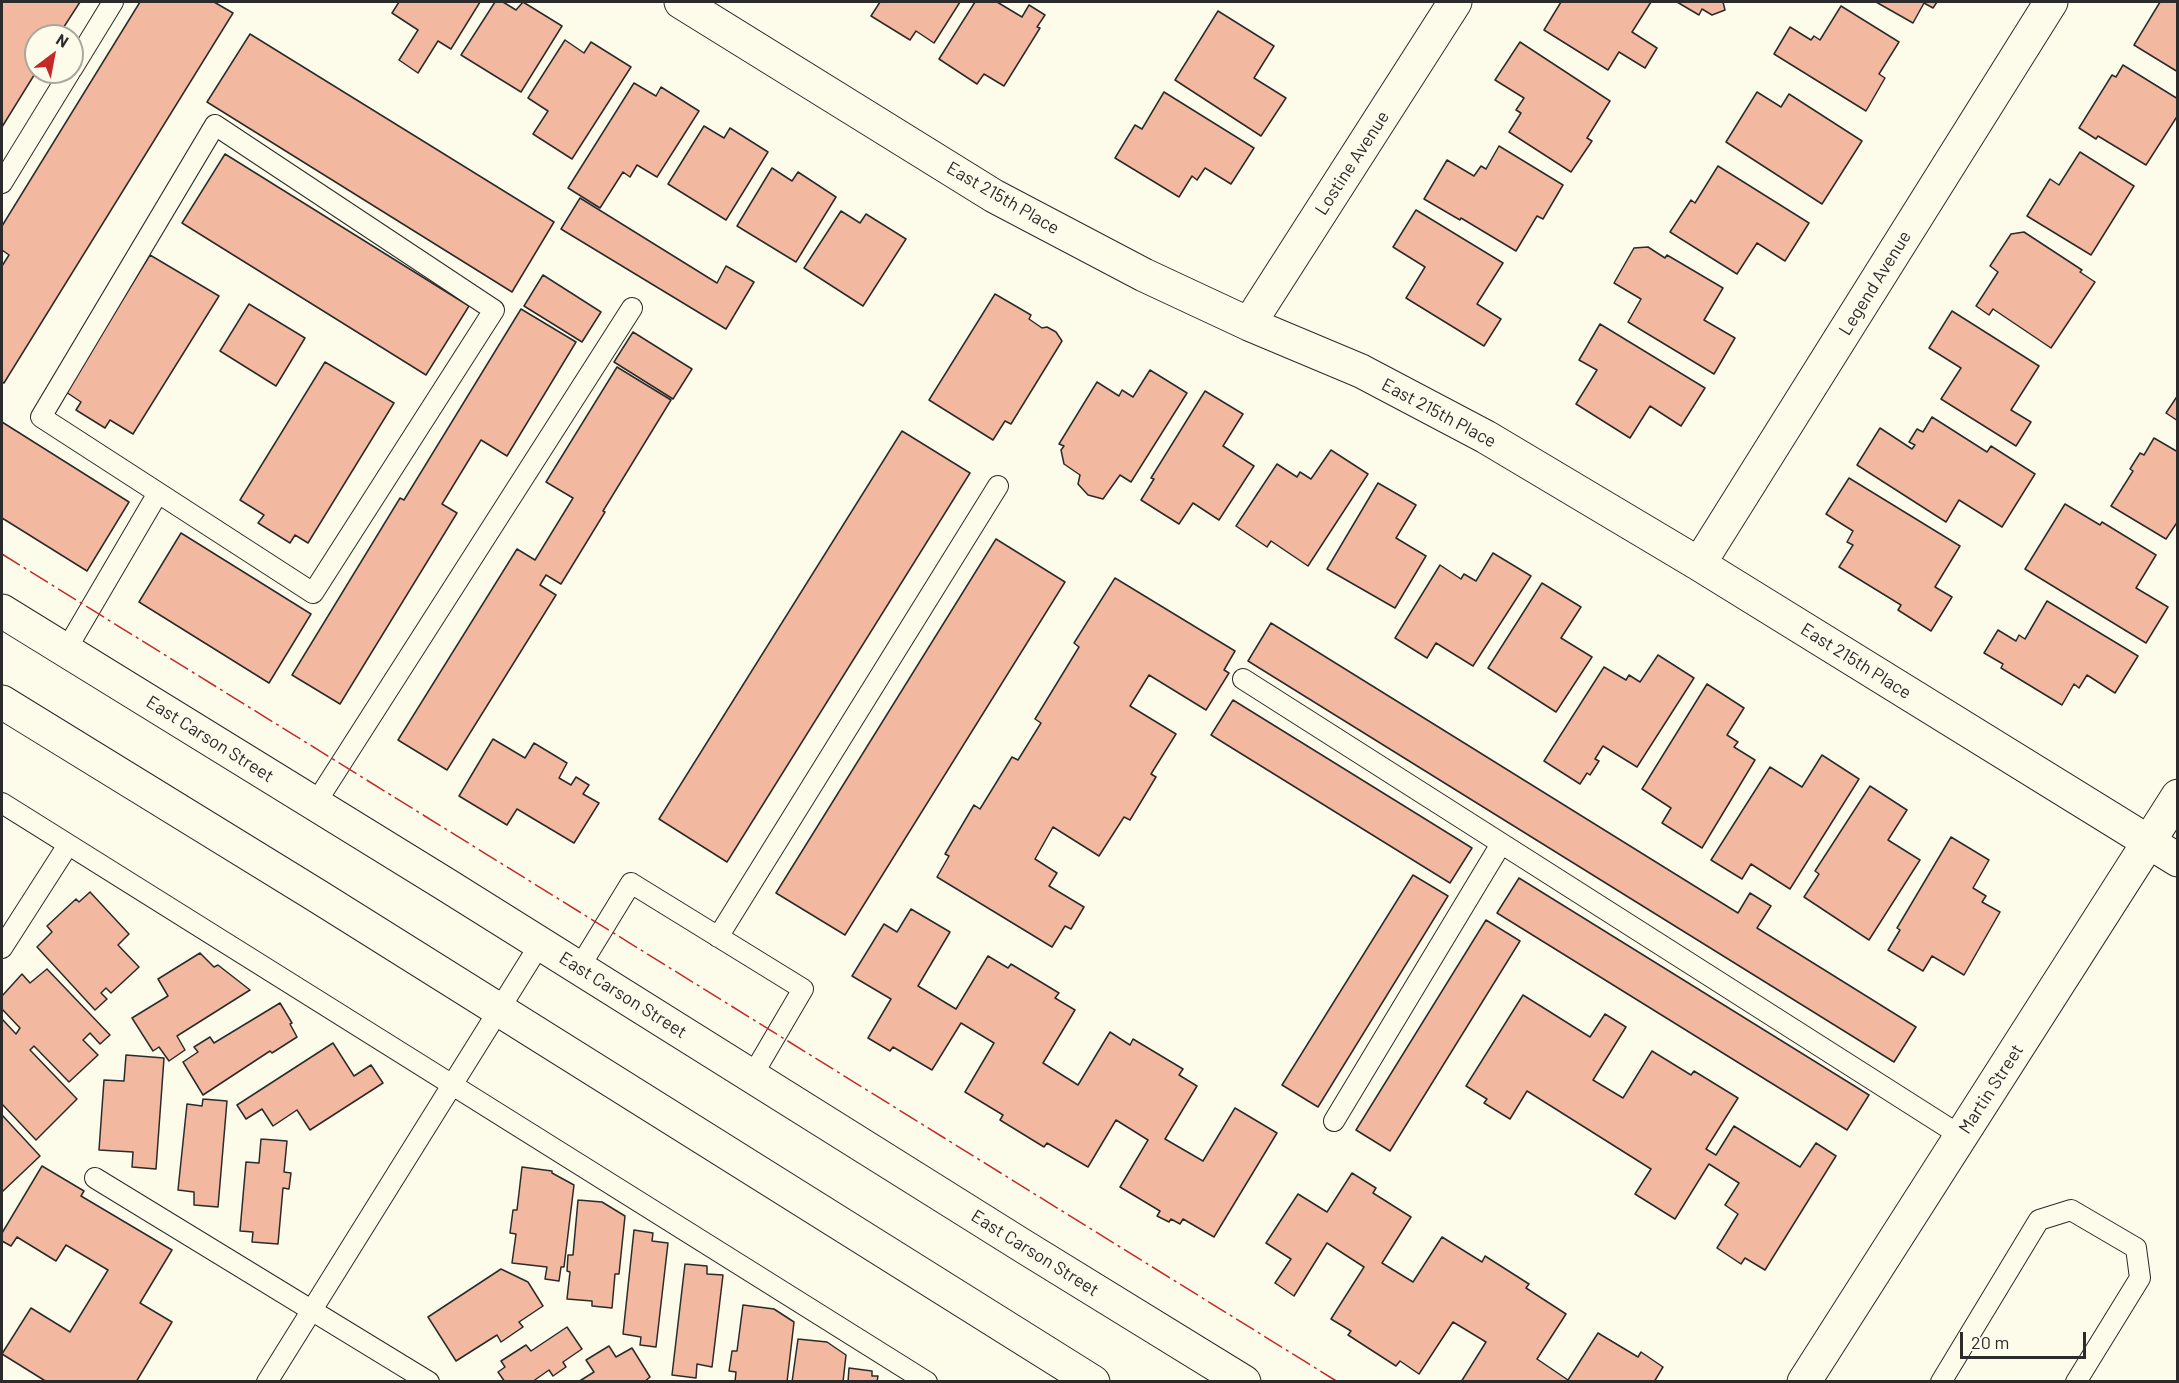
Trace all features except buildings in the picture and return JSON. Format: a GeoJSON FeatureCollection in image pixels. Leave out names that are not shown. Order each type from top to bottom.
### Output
{"type":"FeatureCollection","features":[{"type":"Feature","properties":{"kind":"street","name":"East 215th Place"},"geometry":{"type":"LineString","coordinates":[[681,2],[994,196],[1144,275],[1249,324],[1361,371],[1486,437],[1699,564],[2178,860]]}},
{"type":"Feature","properties":{"kind":"street","name":"Lostine Avenue"},"geometry":{"type":"LineString","coordinates":[[1249,324],[1455,2]]}},
{"type":"Feature","properties":{"kind":"street","name":"Legend Avenue"},"geometry":{"type":"LineString","coordinates":[[1699,564],[2051,2]]}},
{"type":"Feature","properties":{"kind":"street","name":"East Carson Street"},"geometry":{"type":"LineString","coordinates":[[2,611],[1244,1382]]}},
{"type":"Feature","properties":{"kind":"street"},"geometry":{"type":"LineString","coordinates":[[2,702],[320,897],[1093,1382]]}},
{"type":"Feature","properties":{"kind":"street","name":"Martin Street"},"geometry":{"type":"LineString","coordinates":[[1803,1382],[2178,796]]}},
{"type":"Feature","properties":{"kind":"lane"},"geometry":{"type":"LineString","coordinates":[[84,49],[113,2]]}},
{"type":"Feature","properties":{"kind":"lane"},"geometry":{"type":"LineString","coordinates":[[2,183],[62,84]]}},
{"type":"Feature","properties":{"kind":"lane"},"geometry":{"type":"LineString","coordinates":[[215,125],[494,310],[312,593],[158,493],[41,417],[215,125]]}},
{"type":"Feature","properties":{"kind":"lane"},"geometry":{"type":"LineString","coordinates":[[315,804],[632,308]]}},
{"type":"Feature","properties":{"kind":"lane"},"geometry":{"type":"LineString","coordinates":[[718,937],[998,486]]}},
{"type":"Feature","properties":{"kind":"lane"},"geometry":{"type":"LineString","coordinates":[[66,650],[158,493]]}},
{"type":"Feature","properties":{"kind":"lane"},"geometry":{"type":"LineString","coordinates":[[1243,679],[1961,1136]]}},
{"type":"Feature","properties":{"kind":"lane"},"geometry":{"type":"LineString","coordinates":[[2,803],[927,1382]]}},
{"type":"Feature","properties":{"kind":"lane"},"geometry":{"type":"LineString","coordinates":[[1334,1121],[1501,843]]}},
{"type":"Feature","properties":{"kind":"lane"},"geometry":{"type":"LineString","coordinates":[[2,948],[68,845]]}},
{"type":"Feature","properties":{"kind":"lane"},"geometry":{"type":"LineString","coordinates":[[579,968],[631,883],[803,989],[752,1076]]}},
{"type":"Feature","properties":{"kind":"lane"},"geometry":{"type":"LineString","coordinates":[[267,1382],[540,944]]}},
{"type":"Feature","properties":{"kind":"lane"},"geometry":{"type":"LineString","coordinates":[[95,1178],[429,1382]]}},
{"type":"Feature","properties":{"kind":"lane"},"geometry":{"type":"LineString","coordinates":[[1941,1382],[2039,1220],[2071,1210],[2136,1248],[2140,1278],[2076,1382]]}},
{"type":"Feature","properties":{"kind":"power"},"geometry":{"type":"LineString","coordinates":[[2,554],[1338,1382]]}}]}
